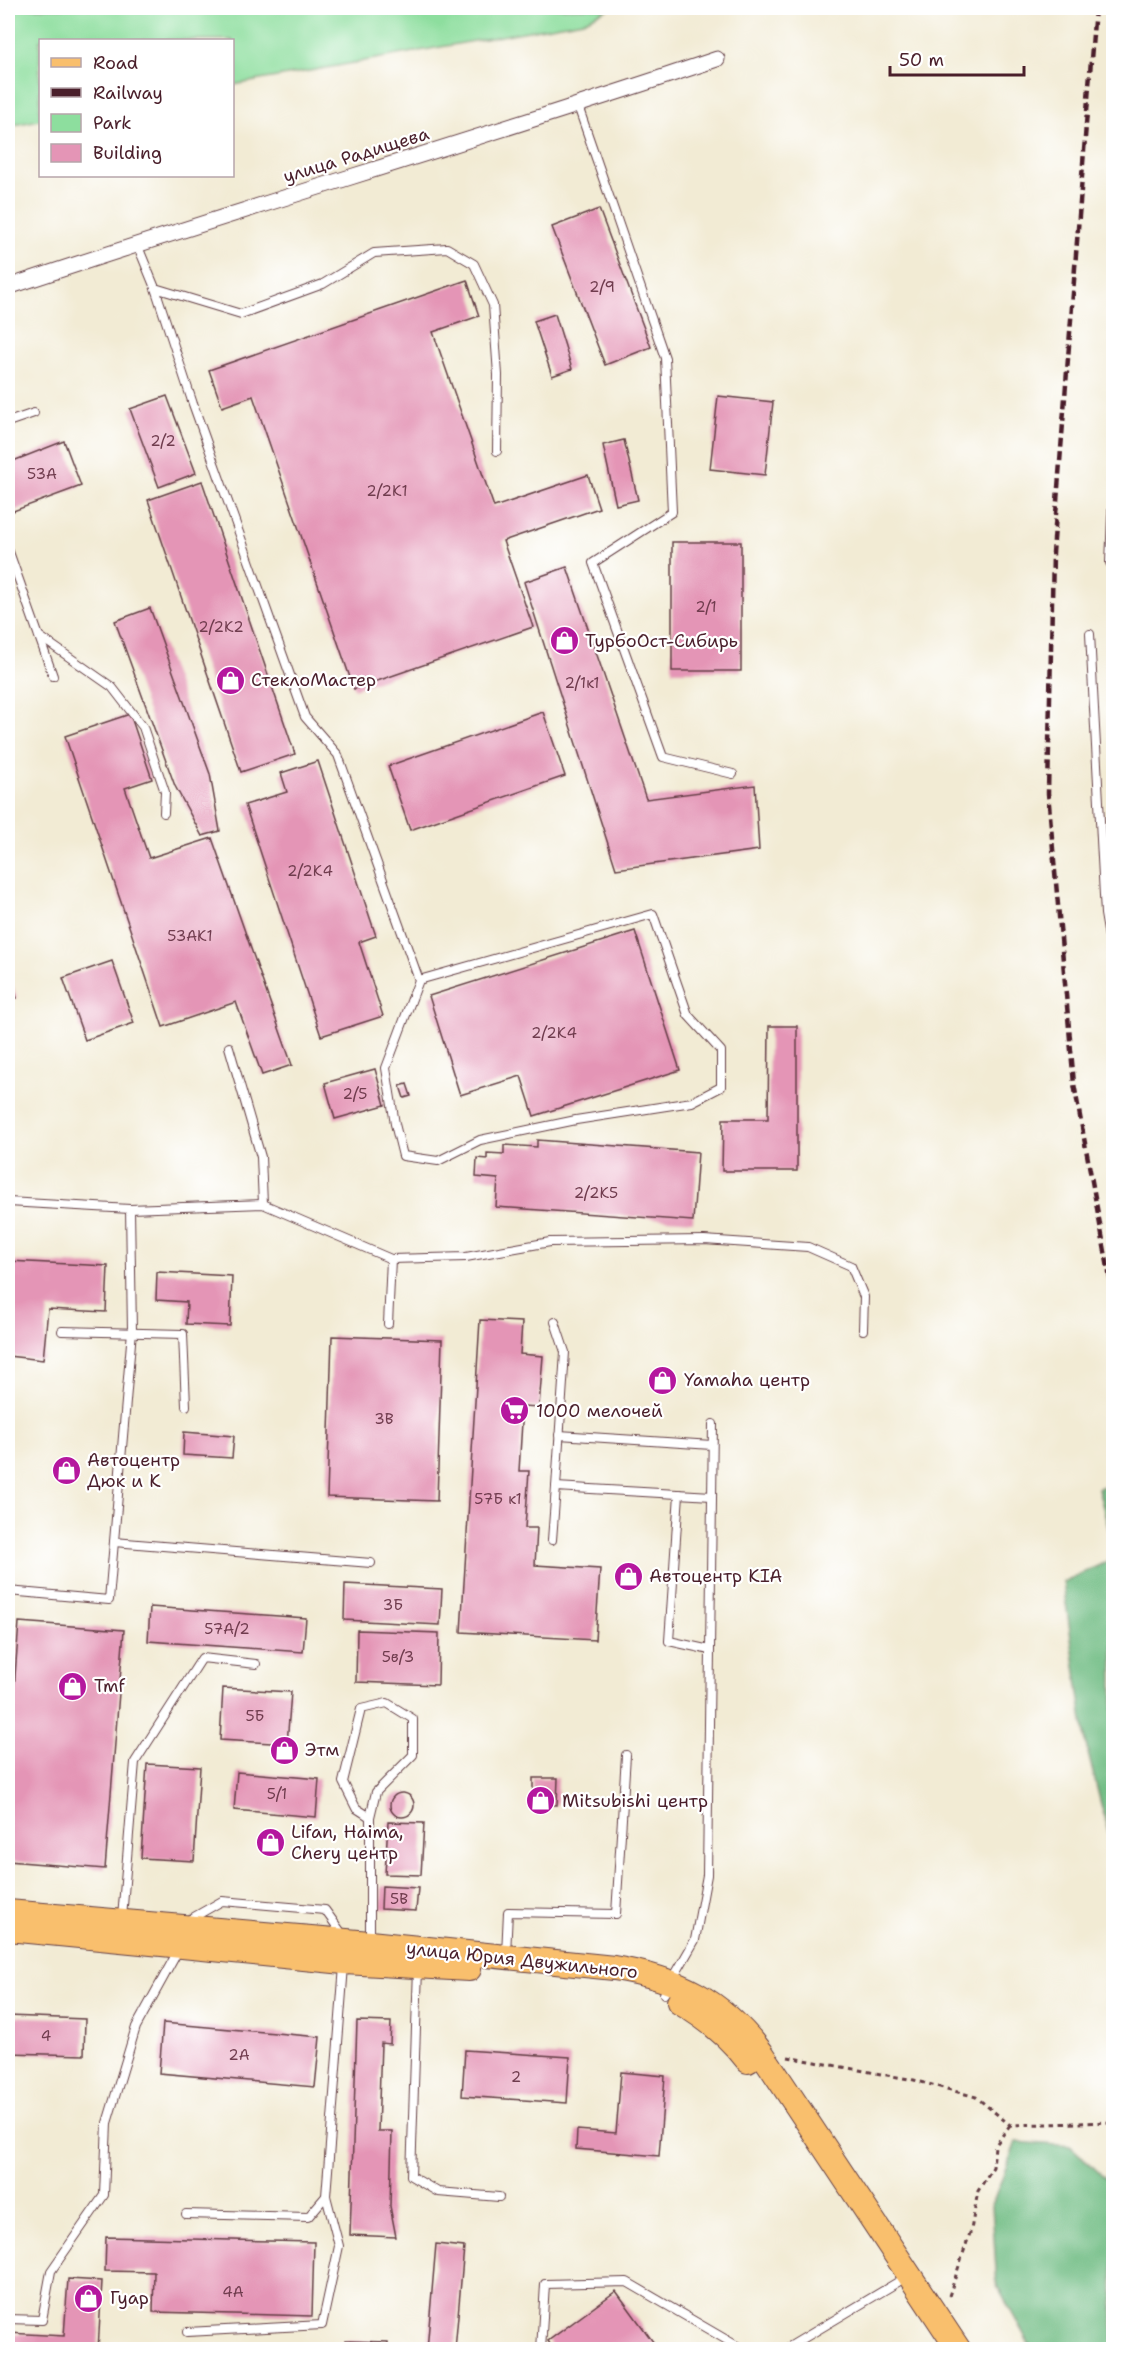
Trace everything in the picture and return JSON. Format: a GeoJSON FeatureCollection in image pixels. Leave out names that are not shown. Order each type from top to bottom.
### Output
{"type":"FeatureCollection","features":[{"type":"Feature","properties":{"kind":"main road","name":"улица Юрия Двужильного"},"geometry":{"type":"LineString","coordinates":[[8,1912],[121,1922],[178,1937]]}},
{"type":"Feature","properties":{"kind":"main road","name":"улица Юрия Двужильного"},"geometry":{"type":"LineString","coordinates":[[8,1929],[178,1937],[358,1952],[506,1958],[614,1968],[650,1974],[737,2047],[898,2282],[941,2349]]}},
{"type":"Feature","properties":{"kind":"main road","name":"улица Юрия Двужильного"},"geometry":{"type":"LineString","coordinates":[[358,1952],[418,1966],[566,1975],[668,1988],[702,1997],[727,2014],[761,2052],[959,2349]]}},
{"type":"Feature","properties":{"kind":"street","name":"улица Радищева"},"geometry":{"type":"LineString","coordinates":[[8,287],[137,244],[578,106],[717,59]]}},
{"type":"Feature","properties":{"kind":"lane"},"geometry":{"type":"LineString","coordinates":[[578,106],[665,358],[672,512],[593,563],[663,757],[733,774]]}},
{"type":"Feature","properties":{"kind":"lane"},"geometry":{"type":"LineString","coordinates":[[137,244],[305,717],[338,755],[419,980],[386,1068],[403,1156],[438,1161],[480,1140],[576,1120],[692,1102],[721,1087],[721,1051],[688,1015],[653,914],[419,980]]}},
{"type":"Feature","properties":{"kind":"lane"},"geometry":{"type":"LineString","coordinates":[[154,288],[241,314],[323,284],[374,253],[447,248],[474,264],[493,305],[498,375],[497,451]]}},
{"type":"Feature","properties":{"kind":"lane"},"geometry":{"type":"LineString","coordinates":[[8,422],[34,413]]}},
{"type":"Feature","properties":{"kind":"lane"},"geometry":{"type":"LineString","coordinates":[[1113,466],[1110,563],[1113,563]]}},
{"type":"Feature","properties":{"kind":"lane"},"geometry":{"type":"LineString","coordinates":[[8,549],[53,676]]}},
{"type":"Feature","properties":{"kind":"lane"},"geometry":{"type":"LineString","coordinates":[[1090,634],[1113,966]]}},
{"type":"Feature","properties":{"kind":"lane"},"geometry":{"type":"LineString","coordinates":[[39,636],[112,687],[143,727],[165,792],[164,813]]}},
{"type":"Feature","properties":{"kind":"lane"},"geometry":{"type":"LineString","coordinates":[[229,1047],[261,1157],[263,1204]]}},
{"type":"Feature","properties":{"kind":"lane"},"geometry":{"type":"LineString","coordinates":[[8,1202],[130,1209],[263,1204],[392,1259],[466,1257],[550,1242],[704,1240],[808,1246],[851,1266],[864,1298],[863,1330]]}},
{"type":"Feature","properties":{"kind":"lane"},"geometry":{"type":"LineString","coordinates":[[8,1591],[109,1600],[132,1331],[130,1209]]}},
{"type":"Feature","properties":{"kind":"lane"},"geometry":{"type":"LineString","coordinates":[[388,1324],[392,1259]]}},
{"type":"Feature","properties":{"kind":"lane"},"geometry":{"type":"LineString","coordinates":[[552,1540],[565,1352],[555,1322]]}},
{"type":"Feature","properties":{"kind":"lane"},"geometry":{"type":"LineString","coordinates":[[62,1331],[183,1334],[186,1406]]}},
{"type":"Feature","properties":{"kind":"lane"},"geometry":{"type":"LineString","coordinates":[[668,1988],[695,1940],[708,1875],[713,1424]]}},
{"type":"Feature","properties":{"kind":"lane"},"geometry":{"type":"LineString","coordinates":[[559,1436],[712,1445]]}},
{"type":"Feature","properties":{"kind":"lane"},"geometry":{"type":"LineString","coordinates":[[556,1488],[712,1496]]}},
{"type":"Feature","properties":{"kind":"lane"},"geometry":{"type":"LineString","coordinates":[[679,1494],[669,1641],[710,1650]]}},
{"type":"Feature","properties":{"kind":"lane"},"geometry":{"type":"LineString","coordinates":[[114,1542],[371,1563]]}},
{"type":"Feature","properties":{"kind":"lane"},"geometry":{"type":"LineString","coordinates":[[121,1922],[135,1762],[202,1658],[256,1664]]}},
{"type":"Feature","properties":{"kind":"lane"},"geometry":{"type":"LineString","coordinates":[[187,2332],[322,2325],[339,2246],[326,2196],[358,1952],[370,1817],[376,1792],[413,1755],[414,1719],[387,1703],[361,1709],[343,1782],[356,1808],[370,1817]]}},
{"type":"Feature","properties":{"kind":"lane"},"geometry":{"type":"LineString","coordinates":[[506,1958],[508,1912],[616,1914],[626,1755]]}},
{"type":"Feature","properties":{"kind":"lane"},"geometry":{"type":"LineString","coordinates":[[8,2319],[42,2320],[51,2271],[104,2195],[107,2124],[136,2027],[178,1937]]}},
{"type":"Feature","properties":{"kind":"lane"},"geometry":{"type":"LineString","coordinates":[[418,1966],[411,2176],[438,2192],[500,2197]]}},
{"type":"Feature","properties":{"kind":"lane"},"geometry":{"type":"LineString","coordinates":[[186,2214],[308,2217],[326,2196]]}},
{"type":"Feature","properties":{"kind":"lane"},"geometry":{"type":"LineString","coordinates":[[541,2349],[545,2284],[627,2282],[744,2349]]}},
{"type":"Feature","properties":{"kind":"lane"},"geometry":{"type":"LineString","coordinates":[[784,2349],[898,2282]]}},
{"type":"Feature","properties":{"kind":"path"},"geometry":{"type":"LineString","coordinates":[[761,2052],[914,2080],[976,2097],[1010,2125],[1113,2122]]}},
{"type":"Feature","properties":{"kind":"path"},"geometry":{"type":"LineString","coordinates":[[949,2296],[971,2230],[978,2191],[993,2167],[995,2146],[1010,2125]]}},
{"type":"Feature","properties":{"kind":"green space"},"geometry":{"type":"Polygon","coordinates":[[[8,8],[610,8],[583,21],[234,85],[234,39],[39,39],[39,120],[8,126],[8,8]]]}},
{"type":"Feature","properties":{"kind":"green space"},"geometry":{"type":"Polygon","coordinates":[[[1114,1484],[1113,1545],[1098,1488],[1114,1484]]]}},
{"type":"Feature","properties":{"kind":"green space"},"geometry":{"type":"Polygon","coordinates":[[[1113,1559],[1113,1851],[1087,1749],[1063,1582],[1113,1559]]]}},
{"type":"Feature","properties":{"kind":"green space"},"geometry":{"type":"Polygon","coordinates":[[[1016,2142],[1070,2146],[1113,2185],[1113,2349],[1032,2349],[997,2286],[992,2205],[1016,2142]]]}},
{"type":"Feature","properties":{"kind":"building"},"geometry":{"type":"Polygon","coordinates":[[[599,209],[651,347],[605,365],[552,227],[599,209]]]}},
{"type":"Feature","properties":{"kind":"building"},"geometry":{"type":"Polygon","coordinates":[[[467,280],[479,316],[433,332],[494,507],[588,475],[599,508],[503,541],[533,627],[354,689],[253,396],[222,407],[209,370],[467,280]]]}},
{"type":"Feature","properties":{"kind":"building"},"geometry":{"type":"Polygon","coordinates":[[[555,314],[572,369],[552,376],[534,321],[555,314]]]}},
{"type":"Feature","properties":{"kind":"building"},"geometry":{"type":"Polygon","coordinates":[[[167,396],[196,473],[159,487],[130,409],[167,396]]]}},
{"type":"Feature","properties":{"kind":"building"},"geometry":{"type":"Polygon","coordinates":[[[718,396],[773,402],[765,475],[710,469],[718,396]]]}},
{"type":"Feature","properties":{"kind":"building"},"geometry":{"type":"Polygon","coordinates":[[[624,440],[638,500],[616,505],[603,445],[624,440]]]}},
{"type":"Feature","properties":{"kind":"building"},"geometry":{"type":"Polygon","coordinates":[[[64,441],[81,486],[8,513],[8,463],[64,441]]]}},
{"type":"Feature","properties":{"kind":"building"},"geometry":{"type":"Polygon","coordinates":[[[202,481],[295,754],[241,772],[148,500],[202,481]]]}},
{"type":"Feature","properties":{"kind":"building"},"geometry":{"type":"Polygon","coordinates":[[[672,542],[741,542],[741,671],[672,671],[672,542]]]}},
{"type":"Feature","properties":{"kind":"building"},"geometry":{"type":"Polygon","coordinates":[[[567,567],[646,799],[755,785],[759,850],[616,869],[524,582],[567,567]]]}},
{"type":"Feature","properties":{"kind":"building"},"geometry":{"type":"Polygon","coordinates":[[[150,608],[210,774],[220,831],[202,836],[175,786],[115,621],[150,608]]]}},
{"type":"Feature","properties":{"kind":"building"},"geometry":{"type":"Polygon","coordinates":[[[543,712],[565,776],[410,830],[388,766],[543,712]]]}},
{"type":"Feature","properties":{"kind":"building"},"geometry":{"type":"Polygon","coordinates":[[[130,714],[152,779],[125,788],[149,858],[212,838],[292,1065],[262,1075],[236,1002],[163,1027],[65,736],[130,714]]]}},
{"type":"Feature","properties":{"kind":"building"},"geometry":{"type":"Polygon","coordinates":[[[318,761],[376,936],[359,942],[383,1016],[321,1036],[245,805],[287,792],[281,773],[318,761]]]}},
{"type":"Feature","properties":{"kind":"building"},"geometry":{"type":"Polygon","coordinates":[[[635,931],[680,1070],[534,1116],[521,1076],[460,1095],[429,996],[635,931]]]}},
{"type":"Feature","properties":{"kind":"building"},"geometry":{"type":"Polygon","coordinates":[[[112,961],[134,1023],[85,1040],[63,978],[112,961]]]}},
{"type":"Feature","properties":{"kind":"building"},"geometry":{"type":"Polygon","coordinates":[[[8,972],[17,998],[8,1001],[8,972]]]}},
{"type":"Feature","properties":{"kind":"building"},"geometry":{"type":"Polygon","coordinates":[[[769,1026],[797,1026],[797,1171],[722,1171],[723,1119],[768,1119],[769,1026]]]}},
{"type":"Feature","properties":{"kind":"building"},"geometry":{"type":"Polygon","coordinates":[[[375,1069],[385,1105],[335,1119],[325,1083],[375,1069]]]}},
{"type":"Feature","properties":{"kind":"building"},"geometry":{"type":"Polygon","coordinates":[[[407,1084],[411,1096],[404,1098],[400,1086],[407,1084]]]}},
{"type":"Feature","properties":{"kind":"building"},"geometry":{"type":"Polygon","coordinates":[[[537,1140],[698,1152],[693,1221],[496,1207],[498,1179],[476,1177],[477,1158],[487,1159],[487,1153],[504,1154],[504,1145],[537,1147],[537,1140]]]}},
{"type":"Feature","properties":{"kind":"building"},"geometry":{"type":"Polygon","coordinates":[[[8,1261],[108,1266],[106,1312],[48,1309],[43,1360],[8,1356],[8,1261]]]}},
{"type":"Feature","properties":{"kind":"building"},"geometry":{"type":"Polygon","coordinates":[[[157,1272],[232,1276],[230,1326],[186,1324],[187,1302],[156,1300],[157,1272]]]}},
{"type":"Feature","properties":{"kind":"building"},"geometry":{"type":"Polygon","coordinates":[[[480,1320],[522,1322],[520,1354],[543,1356],[539,1407],[523,1406],[519,1471],[529,1471],[525,1528],[537,1528],[535,1565],[600,1569],[595,1640],[461,1632],[480,1320]]]}},
{"type":"Feature","properties":{"kind":"building"},"geometry":{"type":"Polygon","coordinates":[[[332,1336],[442,1340],[437,1501],[327,1497],[332,1336]]]}},
{"type":"Feature","properties":{"kind":"building"},"geometry":{"type":"Polygon","coordinates":[[[184,1432],[234,1436],[232,1458],[183,1455],[184,1432]]]}},
{"type":"Feature","properties":{"kind":"building"},"geometry":{"type":"Polygon","coordinates":[[[345,1584],[442,1589],[440,1625],[344,1620],[345,1584]]]}},
{"type":"Feature","properties":{"kind":"building"},"geometry":{"type":"Polygon","coordinates":[[[150,1607],[306,1618],[303,1652],[148,1641],[150,1607]]]}},
{"type":"Feature","properties":{"kind":"building"},"geometry":{"type":"Polygon","coordinates":[[[19,1622],[124,1630],[105,1869],[8,1861],[8,1771],[19,1622]]]}},
{"type":"Feature","properties":{"kind":"building"},"geometry":{"type":"Polygon","coordinates":[[[357,1630],[439,1633],[438,1685],[356,1682],[357,1630]]]}},
{"type":"Feature","properties":{"kind":"building"},"geometry":{"type":"Polygon","coordinates":[[[223,1688],[291,1692],[287,1744],[220,1740],[223,1688]]]}},
{"type":"Feature","properties":{"kind":"building"},"geometry":{"type":"Polygon","coordinates":[[[147,1764],[200,1767],[194,1861],[141,1858],[147,1764]]]}},
{"type":"Feature","properties":{"kind":"building"},"geometry":{"type":"Polygon","coordinates":[[[237,1772],[319,1779],[316,1817],[234,1810],[237,1772]]]}},
{"type":"Feature","properties":{"kind":"building"},"geometry":{"type":"Polygon","coordinates":[[[533,1778],[558,1778],[557,1805],[533,1804],[533,1778]]]}},
{"type":"Feature","properties":{"kind":"building"},"geometry":{"type":"Polygon","coordinates":[[[402,1793],[407,1794],[413,1800],[413,1810],[407,1816],[402,1817],[397,1816],[391,1810],[390,1805],[391,1800],[397,1794],[402,1793]]]}},
{"type":"Feature","properties":{"kind":"building"},"geometry":{"type":"Polygon","coordinates":[[[388,1822],[424,1823],[421,1875],[385,1874],[388,1822]]]}},
{"type":"Feature","properties":{"kind":"building"},"geometry":{"type":"Polygon","coordinates":[[[382,1886],[418,1888],[416,1911],[381,1909],[382,1886]]]}},
{"type":"Feature","properties":{"kind":"building"},"geometry":{"type":"Polygon","coordinates":[[[8,2016],[85,2019],[84,2055],[8,2053],[8,2016]]]}},
{"type":"Feature","properties":{"kind":"building"},"geometry":{"type":"Polygon","coordinates":[[[357,2021],[391,2022],[390,2044],[381,2043],[378,2131],[392,2131],[390,2206],[396,2237],[350,2235],[357,2021]]]}},
{"type":"Feature","properties":{"kind":"building"},"geometry":{"type":"Polygon","coordinates":[[[163,2023],[320,2037],[315,2087],[159,2073],[163,2023]]]}},
{"type":"Feature","properties":{"kind":"building"},"geometry":{"type":"Polygon","coordinates":[[[465,2050],[570,2057],[567,2103],[462,2096],[465,2050]]]}},
{"type":"Feature","properties":{"kind":"building"},"geometry":{"type":"Polygon","coordinates":[[[621,2072],[665,2076],[659,2156],[576,2149],[577,2130],[616,2133],[621,2072]]]}},
{"type":"Feature","properties":{"kind":"building"},"geometry":{"type":"Polygon","coordinates":[[[106,2237],[314,2242],[312,2316],[153,2312],[154,2272],[105,2271],[106,2237]]]}},
{"type":"Feature","properties":{"kind":"building"},"geometry":{"type":"Polygon","coordinates":[[[436,2244],[464,2247],[455,2350],[427,2350],[436,2244]]]}},
{"type":"Feature","properties":{"kind":"building"},"geometry":{"type":"Polygon","coordinates":[[[68,2279],[102,2281],[98,2350],[8,2350],[8,2333],[64,2336],[68,2279]]]}},
{"type":"Feature","properties":{"kind":"building"},"geometry":{"type":"Polygon","coordinates":[[[616,2291],[659,2350],[554,2350],[548,2341],[616,2291]]]}},
{"type":"Feature","properties":{"kind":"building"},"geometry":{"type":"Polygon","coordinates":[[[346,2341],[388,2342],[388,2350],[346,2350],[346,2341]]]}},
{"type":"Feature","properties":{"kind":"railway"},"geometry":{"type":"LineString","coordinates":[[1095,8],[1053,553],[1048,793],[1074,1084],[1114,1300]]}},
{"type":"Feature","properties":{"kind":"place","name":"ТурбоОст-Сибирь"},"geometry":{"type":"Point","coordinates":[564,641]}},
{"type":"Feature","properties":{"kind":"place","name":"СтеклоМастер"},"geometry":{"type":"Point","coordinates":[230,680]}},
{"type":"Feature","properties":{"kind":"place","name":"Yamaha центр"},"geometry":{"type":"Point","coordinates":[663,1380]}},
{"type":"Feature","properties":{"kind":"place","name":"1000 мелочей"},"geometry":{"type":"Point","coordinates":[515,1411]}},
{"type":"Feature","properties":{"kind":"place","name":"Автоцентр Дюк и К"},"geometry":{"type":"Point","coordinates":[66,1470]}},
{"type":"Feature","properties":{"kind":"place","name":"Автоцентр KIA"},"geometry":{"type":"Point","coordinates":[628,1576]}},
{"type":"Feature","properties":{"kind":"place","name":"Tmf"},"geometry":{"type":"Point","coordinates":[73,1686]}},
{"type":"Feature","properties":{"kind":"place","name":"Этм"},"geometry":{"type":"Point","coordinates":[284,1750]}},
{"type":"Feature","properties":{"kind":"place","name":"Mitsubishi центр"},"geometry":{"type":"Point","coordinates":[541,1801]}},
{"type":"Feature","properties":{"kind":"place","name":"Lifan, Haima, Chery центр"},"geometry":{"type":"Point","coordinates":[270,1842]}},
{"type":"Feature","properties":{"kind":"place","name":"Гуар"},"geometry":{"type":"Point","coordinates":[89,2298]}}]}
